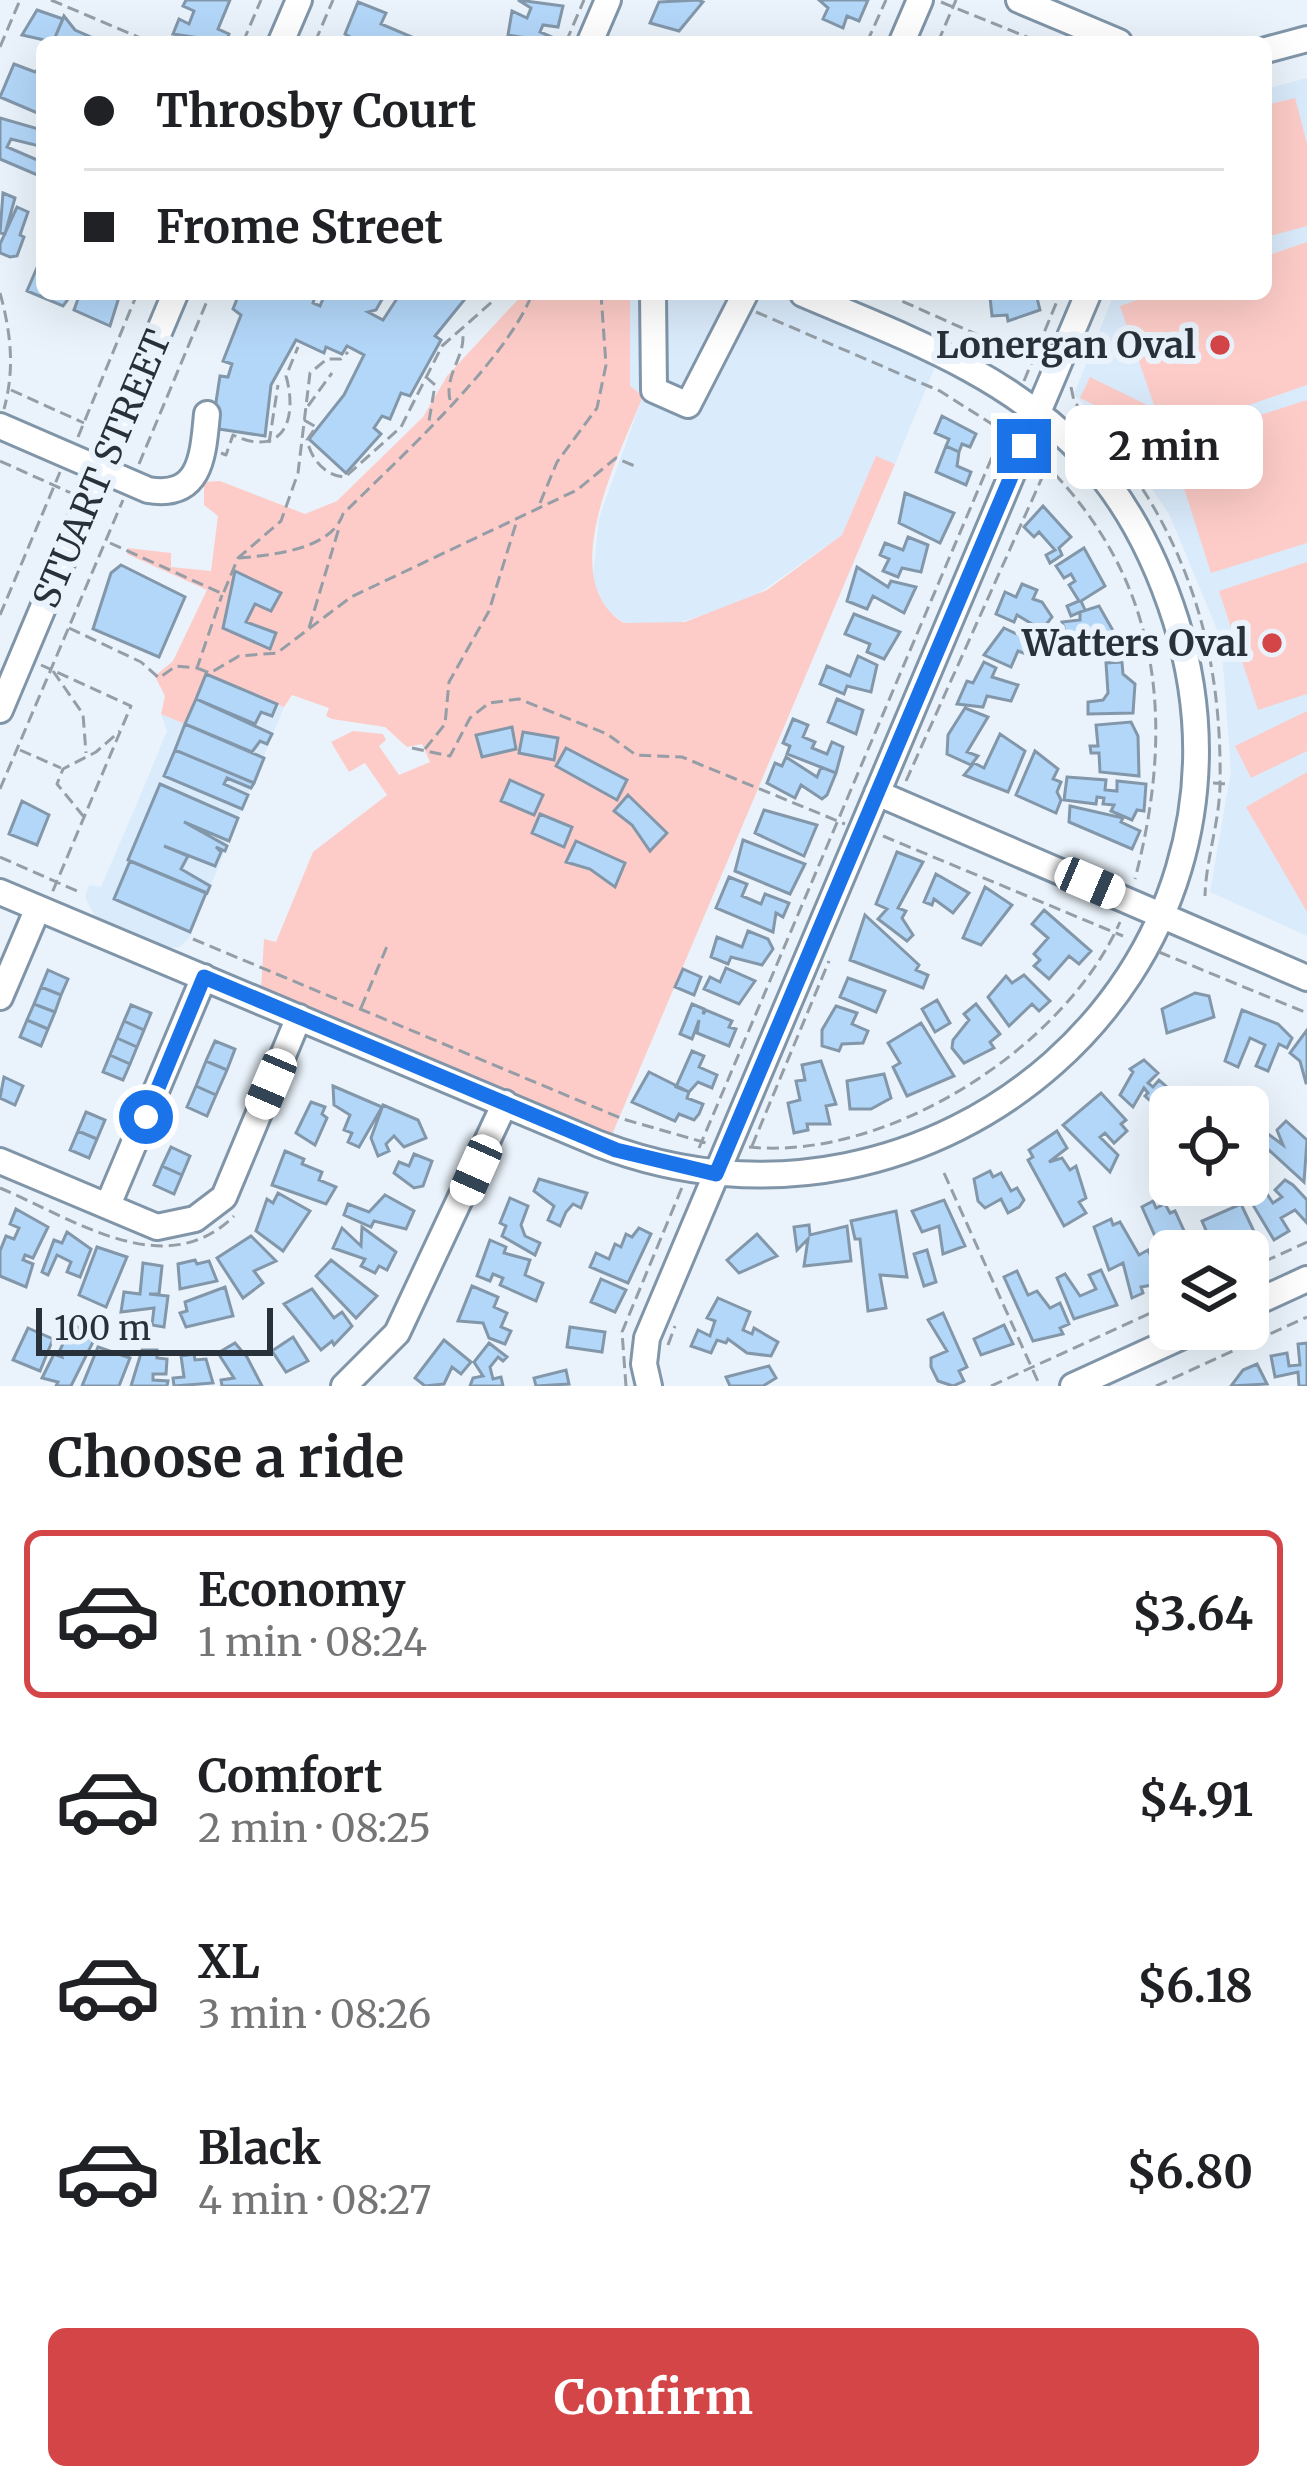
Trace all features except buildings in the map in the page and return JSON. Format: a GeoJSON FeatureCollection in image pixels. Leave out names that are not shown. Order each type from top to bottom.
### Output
{"type":"FeatureCollection","features":[{"type":"Feature","properties":{"kind":"street"},"geometry":{"type":"LineString","coordinates":[[284,36],[299,0]]}},
{"type":"Feature","properties":{"kind":"street"},"geometry":{"type":"LineString","coordinates":[[593,36],[608,0]]}},
{"type":"Feature","properties":{"kind":"street"},"geometry":{"type":"LineString","coordinates":[[905,36],[920,0]]}},
{"type":"Feature","properties":{"kind":"street"},"geometry":{"type":"LineString","coordinates":[[1019,0],[1105,36]]}},
{"type":"Feature","properties":{"kind":"street"},"geometry":{"type":"LineString","coordinates":[[1272,48],[1307,39]]}},
{"type":"Feature","properties":{"kind":"street","name":"STUART STREET"},"geometry":{"type":"LineString","coordinates":[[0,710],[172,300]]}},
{"type":"Feature","properties":{"kind":"street"},"geometry":{"type":"LineString","coordinates":[[653,300],[654,390],[688,405],[742,300]]}},
{"type":"Feature","properties":{"kind":"street"},"geometry":{"type":"LineString","coordinates":[[0,892],[616,1150],[688,1171],[805,1175],[863,1166],[908,1153],[975,1122],[1029,1085],[1078,1041],[1114,997],[1161,914],[1182,854],[1192,797],[1195,729],[1186,661],[1170,603],[1143,542],[1115,494],[1062,434],[1017,396],[958,360],[817,300]]}},
{"type":"Feature","properties":{"kind":"street"},"geometry":{"type":"LineString","coordinates":[[649,1386],[644,1364],[647,1339],[728,1175],[860,829],[887,797],[1013,438],[1038,413],[1085,300]]}},
{"type":"Feature","properties":{"kind":"street"},"geometry":{"type":"LineString","coordinates":[[0,424],[169,493],[187,483],[200,463],[207,414]]}},
{"type":"Feature","properties":{"kind":"street"},"geometry":{"type":"LineString","coordinates":[[887,797],[1307,978]]}},
{"type":"Feature","properties":{"kind":"street"},"geometry":{"type":"LineString","coordinates":[[0,998],[41,909]]}},
{"type":"Feature","properties":{"kind":"street"},"geometry":{"type":"LineString","coordinates":[[108,1205],[204,977]]}},
{"type":"Feature","properties":{"kind":"street"},"geometry":{"type":"LineString","coordinates":[[0,1161],[163,1227],[195,1219],[224,1197],[298,1017]]}},
{"type":"Feature","properties":{"kind":"street"},"geometry":{"type":"LineString","coordinates":[[360,1382],[397,1333],[430,1272],[505,1103]]}},
{"type":"Feature","properties":{"kind":"street"},"geometry":{"type":"LineString","coordinates":[[1269,1297],[1307,1280]]}},
{"type":"Feature","properties":{"kind":"street"},"geometry":{"type":"LineString","coordinates":[[1073,1386],[1152,1350]]}},
{"type":"Feature","properties":{"kind":"path"},"geometry":{"type":"LineString","coordinates":[[0,46],[20,0]]}},
{"type":"Feature","properties":{"kind":"path"},"geometry":{"type":"LineString","coordinates":[[51,0],[136,36]]}},
{"type":"Feature","properties":{"kind":"path"},"geometry":{"type":"LineString","coordinates":[[246,36],[261,0]]}},
{"type":"Feature","properties":{"kind":"path"},"geometry":{"type":"LineString","coordinates":[[318,36],[333,0]]}},
{"type":"Feature","properties":{"kind":"path"},"geometry":{"type":"LineString","coordinates":[[569,36],[584,0]]}},
{"type":"Feature","properties":{"kind":"path"},"geometry":{"type":"LineString","coordinates":[[870,36],[886,0]]}},
{"type":"Feature","properties":{"kind":"path"},"geometry":{"type":"LineString","coordinates":[[938,0],[1027,36]]}},
{"type":"Feature","properties":{"kind":"path"},"geometry":{"type":"LineString","coordinates":[[940,36],[954,3]]}},
{"type":"Feature","properties":{"kind":"path"},"geometry":{"type":"LineString","coordinates":[[0,293],[11,333],[9,389],[0,424]]}},
{"type":"Feature","properties":{"kind":"path"},"geometry":{"type":"LineString","coordinates":[[0,789],[207,300]]}},
{"type":"Feature","properties":{"kind":"path"},"geometry":{"type":"LineString","coordinates":[[302,420],[316,427],[307,440],[315,459],[327,472],[345,477],[401,427],[423,376],[460,327],[497,300]]}},
{"type":"Feature","properties":{"kind":"path"},"geometry":{"type":"LineString","coordinates":[[238,558],[312,543],[339,525],[505,340],[528,300]]}},
{"type":"Feature","properties":{"kind":"path"},"geometry":{"type":"LineString","coordinates":[[539,505],[557,462],[597,407],[606,365],[601,300]]}},
{"type":"Feature","properties":{"kind":"path"},"geometry":{"type":"LineString","coordinates":[[193,939],[623,1119],[701,1142],[740,1146],[838,1138],[902,1122],[1016,1053],[1089,981],[1129,900],[1156,779],[1158,690],[1139,610],[1099,534],[1047,466],[1013,438],[940,391],[742,300]]}},
{"type":"Feature","properties":{"kind":"path"},"geometry":{"type":"LineString","coordinates":[[900,300],[1033,359]]}},
{"type":"Feature","properties":{"kind":"path"},"geometry":{"type":"LineString","coordinates":[[626,1386],[622,1332],[701,1142],[860,829],[1013,438],[1017,396],[1058,300]]}},
{"type":"Feature","properties":{"kind":"path"},"geometry":{"type":"LineString","coordinates":[[450,401],[448,377],[465,343],[460,327]]}},
{"type":"Feature","properties":{"kind":"path"},"geometry":{"type":"LineString","coordinates":[[269,443],[285,428],[290,401],[286,376],[298,347]]}},
{"type":"Feature","properties":{"kind":"path"},"geometry":{"type":"LineString","coordinates":[[197,668],[238,558],[276,529],[293,488],[310,373],[327,358],[340,359],[348,352]]}},
{"type":"Feature","properties":{"kind":"path"},"geometry":{"type":"LineString","coordinates":[[305,407],[332,373]]}},
{"type":"Feature","properties":{"kind":"path"},"geometry":{"type":"LineString","coordinates":[[423,376],[435,385],[430,423]]}},
{"type":"Feature","properties":{"kind":"path"},"geometry":{"type":"LineString","coordinates":[[269,443],[276,385],[289,386]]}},
{"type":"Feature","properties":{"kind":"path"},"geometry":{"type":"LineString","coordinates":[[9,389],[85,423]]}},
{"type":"Feature","properties":{"kind":"path"},"geometry":{"type":"LineString","coordinates":[[276,398],[290,401]]}},
{"type":"Feature","properties":{"kind":"path"},"geometry":{"type":"LineString","coordinates":[[275,407],[288,409]]}},
{"type":"Feature","properties":{"kind":"path"},"geometry":{"type":"LineString","coordinates":[[274,416],[287,419]]}},
{"type":"Feature","properties":{"kind":"path"},"geometry":{"type":"LineString","coordinates":[[272,426],[285,428]]}},
{"type":"Feature","properties":{"kind":"path"},"geometry":{"type":"LineString","coordinates":[[860,829],[887,797],[1062,434]]}},
{"type":"Feature","properties":{"kind":"path"},"geometry":{"type":"LineString","coordinates":[[228,448],[233,435],[269,443]]}},
{"type":"Feature","properties":{"kind":"path"},"geometry":{"type":"LineString","coordinates":[[69,628],[141,662],[159,678],[176,666],[209,673],[239,656],[273,654],[378,582],[577,490],[616,458],[638,467]]}},
{"type":"Feature","properties":{"kind":"path"},"geometry":{"type":"LineString","coordinates":[[0,461],[117,514]]}},
{"type":"Feature","properties":{"kind":"path"},"geometry":{"type":"LineString","coordinates":[[284,487],[293,488]]}},
{"type":"Feature","properties":{"kind":"path"},"geometry":{"type":"LineString","coordinates":[[424,751],[445,724],[448,682],[489,611],[518,516]]}},
{"type":"Feature","properties":{"kind":"path"},"geometry":{"type":"LineString","coordinates":[[308,629],[339,525]]}},
{"type":"Feature","properties":{"kind":"path"},"geometry":{"type":"LineString","coordinates":[[108,542],[223,593]]}},
{"type":"Feature","properties":{"kind":"path"},"geometry":{"type":"LineString","coordinates":[[22,657],[131,706],[80,829]]}},
{"type":"Feature","properties":{"kind":"path"},"geometry":{"type":"LineString","coordinates":[[53,670],[82,714],[87,755]]}},
{"type":"Feature","properties":{"kind":"path"},"geometry":{"type":"LineString","coordinates":[[412,748],[450,756],[470,718],[489,704],[519,699],[607,734],[636,755],[682,757],[1307,1013]]}},
{"type":"Feature","properties":{"kind":"path"},"geometry":{"type":"LineString","coordinates":[[41,909],[85,817],[57,784],[63,769],[121,730]]}},
{"type":"Feature","properties":{"kind":"path"},"geometry":{"type":"LineString","coordinates":[[17,749],[63,769]]}},
{"type":"Feature","properties":{"kind":"path"},"geometry":{"type":"LineString","coordinates":[[0,856],[77,891]]}},
{"type":"Feature","properties":{"kind":"path"},"geometry":{"type":"LineString","coordinates":[[361,1010],[388,944]]}},
{"type":"Feature","properties":{"kind":"path"},"geometry":{"type":"LineString","coordinates":[[728,1175],[830,960]]}},
{"type":"Feature","properties":{"kind":"path"},"geometry":{"type":"LineString","coordinates":[[944,1174],[1040,1386]]}},
{"type":"Feature","properties":{"kind":"path"},"geometry":{"type":"LineString","coordinates":[[0,1188],[158,1250],[206,1238],[242,1206]]}},
{"type":"Feature","properties":{"kind":"path"},"geometry":{"type":"LineString","coordinates":[[1269,1259],[1307,1242]]}},
{"type":"Feature","properties":{"kind":"path"},"geometry":{"type":"LineString","coordinates":[[668,1347],[682,1308]]}},
{"type":"Feature","properties":{"kind":"path"},"geometry":{"type":"LineString","coordinates":[[991,1386],[1149,1314]]}},
{"type":"Feature","properties":{"kind":"path"},"geometry":{"type":"LineString","coordinates":[[1156,1386],[1307,1317]]}},
{"type":"Feature","properties":{"kind":"shaded area"},"geometry":{"type":"Polygon","coordinates":[[[1307,78],[1307,936],[1210,892],[1231,771],[1221,639],[1169,514],[1122,445],[1074,394],[1112,300],[1272,300],[1272,87],[1307,78]]]}},
{"type":"Feature","properties":{"kind":"shaded area"},"geometry":{"type":"Polygon","coordinates":[[[1295,98],[1307,144],[1307,226],[1272,235],[1272,104],[1295,98]]]}},
{"type":"Feature","properties":{"kind":"shaded area","name":"Lonergan Oval"},"geometry":{"type":"Polygon","coordinates":[[[1307,242],[1307,385],[1164,434],[1120,306],[1137,300],[1272,300],[1272,254],[1307,242]]]}},
{"type":"Feature","properties":{"kind":"shaded area"},"geometry":{"type":"Polygon","coordinates":[[[517,300],[630,300],[630,386],[643,396],[608,482],[593,547],[594,577],[603,603],[624,623],[685,622],[767,590],[842,535],[876,456],[895,464],[611,1137],[261,990],[264,939],[276,942],[313,852],[387,795],[365,763],[349,772],[331,742],[353,731],[383,734],[386,740],[379,746],[399,775],[430,762],[422,744],[407,747],[385,727],[332,719],[326,716],[329,708],[292,695],[284,707],[207,674],[185,724],[161,714],[165,696],[155,676],[173,661],[207,590],[127,554],[128,548],[171,553],[171,567],[211,571],[218,516],[204,505],[204,482],[220,481],[305,514],[337,501],[423,417],[447,376],[517,300]]]}},
{"type":"Feature","properties":{"kind":"shaded area"},"geometry":{"type":"Polygon","coordinates":[[[630,300],[788,300],[937,362],[895,464],[876,457],[842,535],[752,598],[673,625],[625,623],[603,607],[592,586],[599,518],[643,396],[630,386],[630,300]]]}},
{"type":"Feature","properties":{"kind":"shaded area"},"geometry":{"type":"Polygon","coordinates":[[[1090,377],[1149,406],[1139,427],[1080,398],[1090,377]]]}},
{"type":"Feature","properties":{"kind":"shaded area"},"geometry":{"type":"Polygon","coordinates":[[[1307,400],[1307,543],[1211,573],[1170,444],[1307,400]]]}},
{"type":"Feature","properties":{"kind":"shaded area","name":"Watters Oval"},"geometry":{"type":"Polygon","coordinates":[[[1307,562],[1307,694],[1258,710],[1219,591],[1307,562]]]}},
{"type":"Feature","properties":{"kind":"shaded area"},"geometry":{"type":"Polygon","coordinates":[[[206,674],[284,707],[189,938],[180,947],[165,949],[97,921],[85,897],[89,885],[101,887],[141,794],[167,731],[161,714],[186,724],[206,674]]]}},
{"type":"Feature","properties":{"kind":"shaded area"},"geometry":{"type":"Polygon","coordinates":[[[1307,711],[1307,751],[1251,778],[1235,746],[1307,711]]]}},
{"type":"Feature","properties":{"kind":"shaded area"},"geometry":{"type":"Polygon","coordinates":[[[1307,772],[1307,912],[1246,807],[1307,772]]]}},
{"type":"Feature","properties":{"kind":"place","name":"Lonergan Oval"},"geometry":{"type":"Point","coordinates":[1220,345]}},
{"type":"Feature","properties":{"kind":"place","name":"Watters Oval"},"geometry":{"type":"Point","coordinates":[1272,643]}},
{"type":"Feature","properties":{"kind":"route"},"geometry":{"type":"LineString","coordinates":[[146,1117],[204,977],[569,1132],[676,1169],[716,1174],[1024,446]]}}]}
